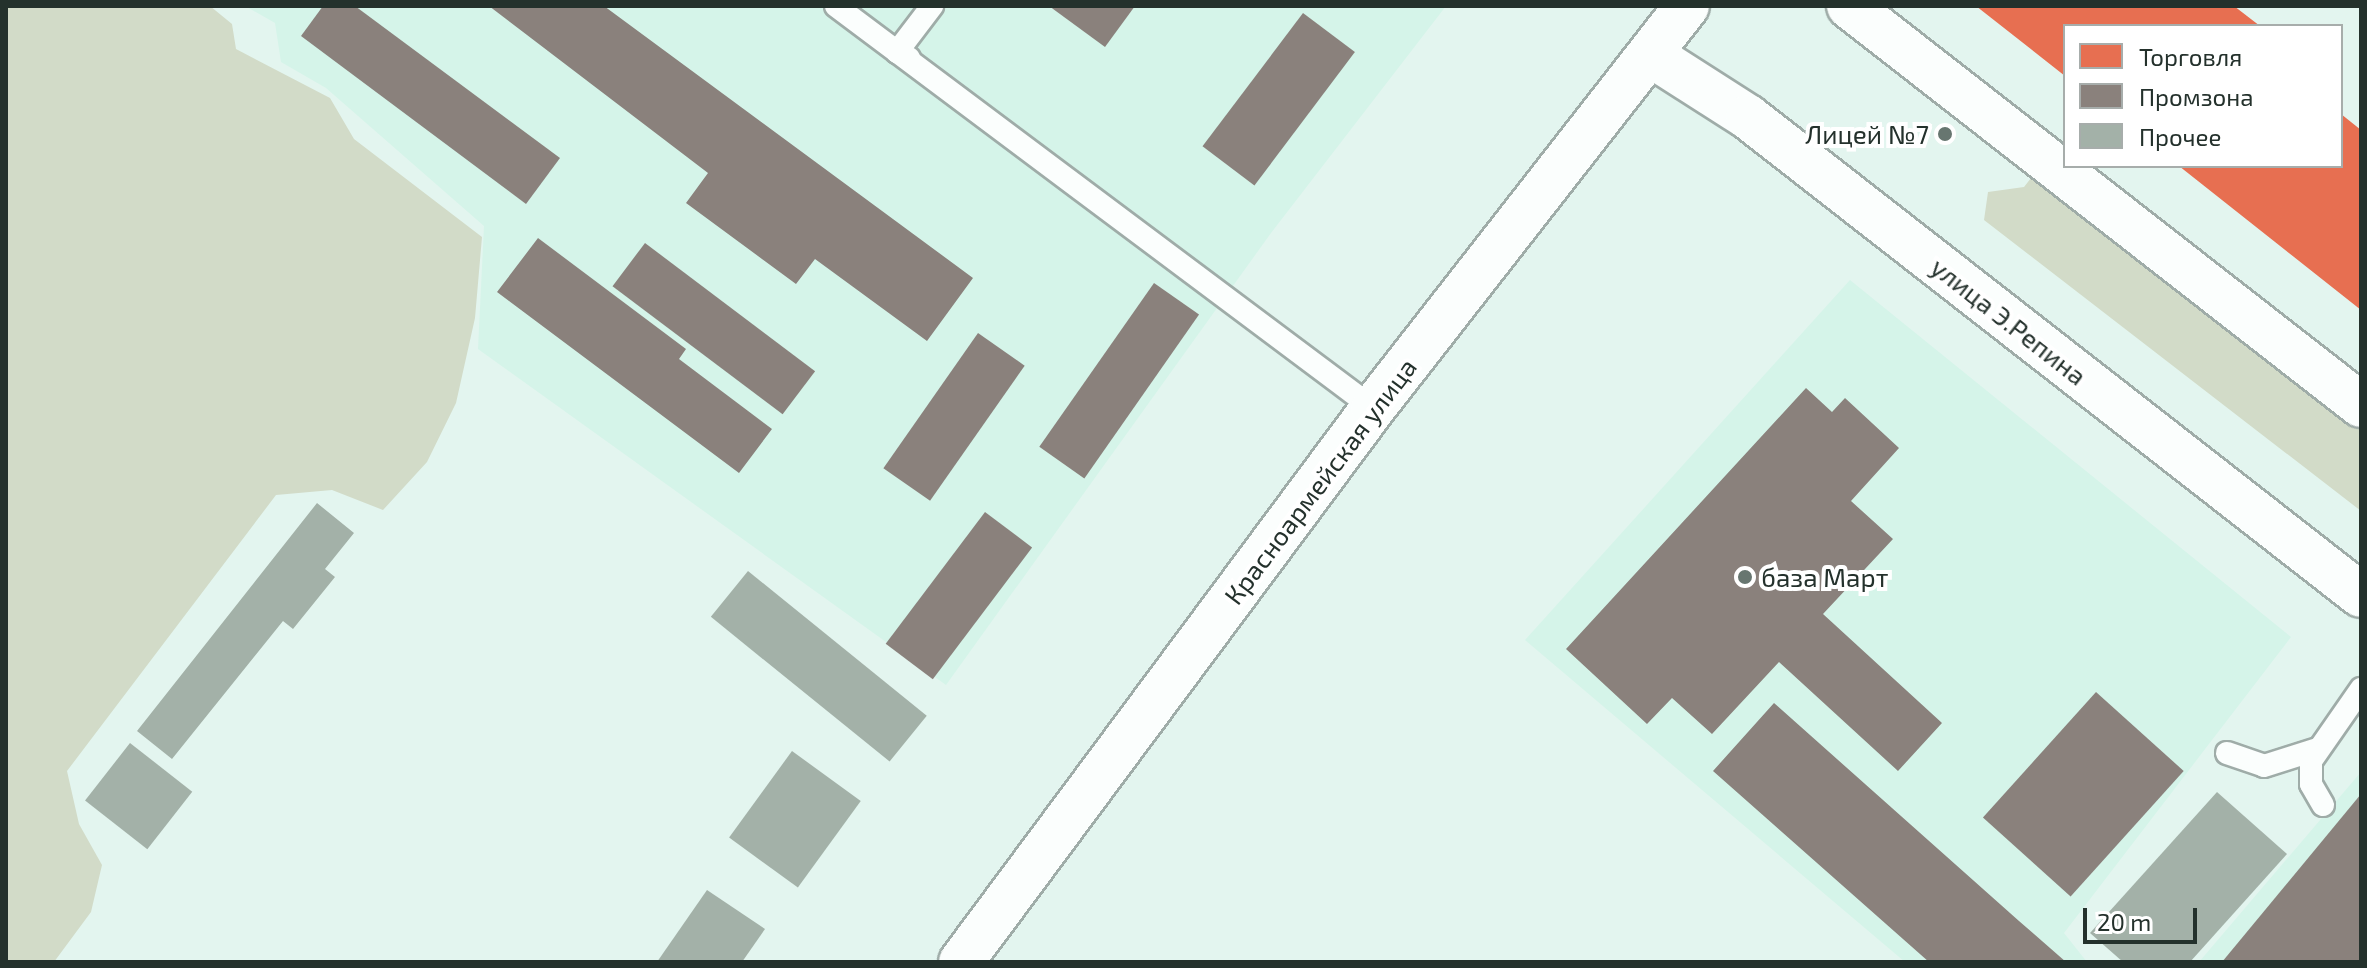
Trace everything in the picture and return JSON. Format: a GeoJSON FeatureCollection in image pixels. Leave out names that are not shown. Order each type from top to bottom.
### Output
{"type":"FeatureCollection","features":[{"type":"Feature","properties":{"kind":"street","name":"Красноармейская улица"},"geometry":{"type":"LineString","coordinates":[[961,962],[1373,408],[1687,6]]}},
{"type":"Feature","properties":{"kind":"street"},"geometry":{"type":"LineString","coordinates":[[1849,6],[2361,405]]}},
{"type":"Feature","properties":{"kind":"street","name":"улица Э.Репина"},"geometry":{"type":"LineString","coordinates":[[1651,55],[1748,117],[2361,595]]}},
{"type":"Feature","properties":{"kind":"lane"},"geometry":{"type":"LineString","coordinates":[[836,6],[1373,408]]}},
{"type":"Feature","properties":{"kind":"lane"},"geometry":{"type":"LineString","coordinates":[[897,52],[932,6]]}},
{"type":"Feature","properties":{"kind":"lane"},"geometry":{"type":"LineString","coordinates":[[897,52],[960,82]]}},
{"type":"Feature","properties":{"kind":"lane"},"geometry":{"type":"LineString","coordinates":[[2323,805],[2311,784],[2318,749],[2361,689]]}},
{"type":"Feature","properties":{"kind":"lane"},"geometry":{"type":"LineString","coordinates":[[2227,753],[2264,766],[2318,749]]}},
{"type":"Feature","properties":{"kind":"shaded area"},"geometry":{"type":"Polygon","coordinates":[[[6,6],[210,6],[232,24],[236,49],[330,98],[354,139],[482,237],[475,318],[456,403],[427,462],[383,510],[332,490],[276,495],[67,771],[79,824],[102,865],[91,912],[54,962],[6,962],[6,6]]]}},
{"type":"Feature","properties":{"kind":"shaded area"},"geometry":{"type":"Polygon","coordinates":[[[245,6],[1446,6],[1271,233],[946,685],[478,349],[484,226],[326,88],[281,62],[275,23],[245,6]]]}},
{"type":"Feature","properties":{"kind":"shaded area"},"geometry":{"type":"Polygon","coordinates":[[[2053,150],[2063,158],[2063,168],[2077,168],[2361,385],[2361,511],[1984,220],[1988,192],[2024,187],[2053,150]]]}},
{"type":"Feature","properties":{"kind":"shaded area"},"geometry":{"type":"Polygon","coordinates":[[[1850,280],[2291,637],[2064,933],[2087,962],[1905,962],[1525,640],[1850,280]]]}},
{"type":"Feature","properties":{"kind":"shaded area"},"geometry":{"type":"Polygon","coordinates":[[[2361,772],[2361,962],[2199,962],[2361,772]]]}},
{"type":"Feature","properties":{"kind":"building: Торговля"},"geometry":{"type":"Polygon","coordinates":[[[1976,6],[2234,6],[2257,24],[2063,24],[2063,74],[1976,6]]]}},
{"type":"Feature","properties":{"kind":"building: Торговля"},"geometry":{"type":"Polygon","coordinates":[[[2343,116],[2361,130],[2361,310],[2182,168],[2343,168],[2343,116]]]}},
{"type":"Feature","properties":{"kind":"building: Промзона"},"geometry":{"type":"Polygon","coordinates":[[[323,6],[355,6],[560,158],[526,204],[301,36],[323,6]]]}},
{"type":"Feature","properties":{"kind":"building: Промзона"},"geometry":{"type":"Polygon","coordinates":[[[489,6],[604,6],[973,278],[927,341],[815,259],[796,284],[686,203],[708,173],[489,6]]]}},
{"type":"Feature","properties":{"kind":"building: Промзона"},"geometry":{"type":"Polygon","coordinates":[[[1049,6],[1135,6],[1105,47],[1049,6]]]}},
{"type":"Feature","properties":{"kind":"building: Промзона"},"geometry":{"type":"Polygon","coordinates":[[[1303,13],[1355,52],[1254,185],[1202,146],[1303,13]]]}},
{"type":"Feature","properties":{"kind":"building: Промзона"},"geometry":{"type":"Polygon","coordinates":[[[538,238],[686,349],[679,359],[772,429],[739,473],[497,292],[538,238]]]}},
{"type":"Feature","properties":{"kind":"building: Промзона"},"geometry":{"type":"Polygon","coordinates":[[[645,243],[815,371],[783,414],[613,286],[645,243]]]}},
{"type":"Feature","properties":{"kind":"building: Промзона"},"geometry":{"type":"Polygon","coordinates":[[[1154,283],[1199,315],[1084,478],[1039,447],[1154,283]]]}},
{"type":"Feature","properties":{"kind":"building: Промзона"},"geometry":{"type":"Polygon","coordinates":[[[978,333],[1025,366],[930,501],[883,468],[978,333]]]}},
{"type":"Feature","properties":{"kind":"building: Промзона","name":"база Март"},"geometry":{"type":"Polygon","coordinates":[[[1806,388],[1832,412],[1845,398],[1899,448],[1851,501],[1893,539],[1823,614],[1942,723],[1898,771],[1779,662],[1712,734],[1672,698],[1647,724],[1566,649],[1806,388]]]}},
{"type":"Feature","properties":{"kind":"building: Промзона"},"geometry":{"type":"Polygon","coordinates":[[[985,512],[1032,548],[933,679],[886,644],[985,512]]]}},
{"type":"Feature","properties":{"kind":"building: Промзона"},"geometry":{"type":"Polygon","coordinates":[[[2096,692],[2184,771],[2071,897],[1983,818],[2096,692]]]}},
{"type":"Feature","properties":{"kind":"building: Промзона"},"geometry":{"type":"Polygon","coordinates":[[[1774,703],[2066,962],[1929,962],[1713,771],[1774,703]]]}},
{"type":"Feature","properties":{"kind":"building: Промзона"},"geometry":{"type":"Polygon","coordinates":[[[2361,794],[2361,962],[2222,962],[2361,794]]]}},
{"type":"Feature","properties":{"kind":"building: Прочее"},"geometry":{"type":"Polygon","coordinates":[[[317,503],[354,533],[325,569],[335,577],[293,629],[283,621],[172,759],[137,731],[317,503]]]}},
{"type":"Feature","properties":{"kind":"building: Прочее"},"geometry":{"type":"Polygon","coordinates":[[[748,571],[927,716],[890,762],[711,617],[748,571]]]}},
{"type":"Feature","properties":{"kind":"building: Прочее"},"geometry":{"type":"Polygon","coordinates":[[[130,743],[192,792],[147,849],[85,801],[130,743]]]}},
{"type":"Feature","properties":{"kind":"building: Прочее"},"geometry":{"type":"Polygon","coordinates":[[[792,751],[861,801],[798,888],[729,838],[792,751]]]}},
{"type":"Feature","properties":{"kind":"building: Прочее"},"geometry":{"type":"Polygon","coordinates":[[[2217,792],[2287,854],[2190,962],[2123,962],[2090,933],[2217,792]]]}},
{"type":"Feature","properties":{"kind":"building: Прочее"},"geometry":{"type":"Polygon","coordinates":[[[707,890],[765,929],[742,962],[657,962],[707,890]]]}},
{"type":"Feature","properties":{"kind":"place","name":"Лицей №7"},"geometry":{"type":"Point","coordinates":[1945,134]}},
{"type":"Feature","properties":{"kind":"place","name":"база Март"},"geometry":{"type":"Point","coordinates":[1745,577]}}]}
